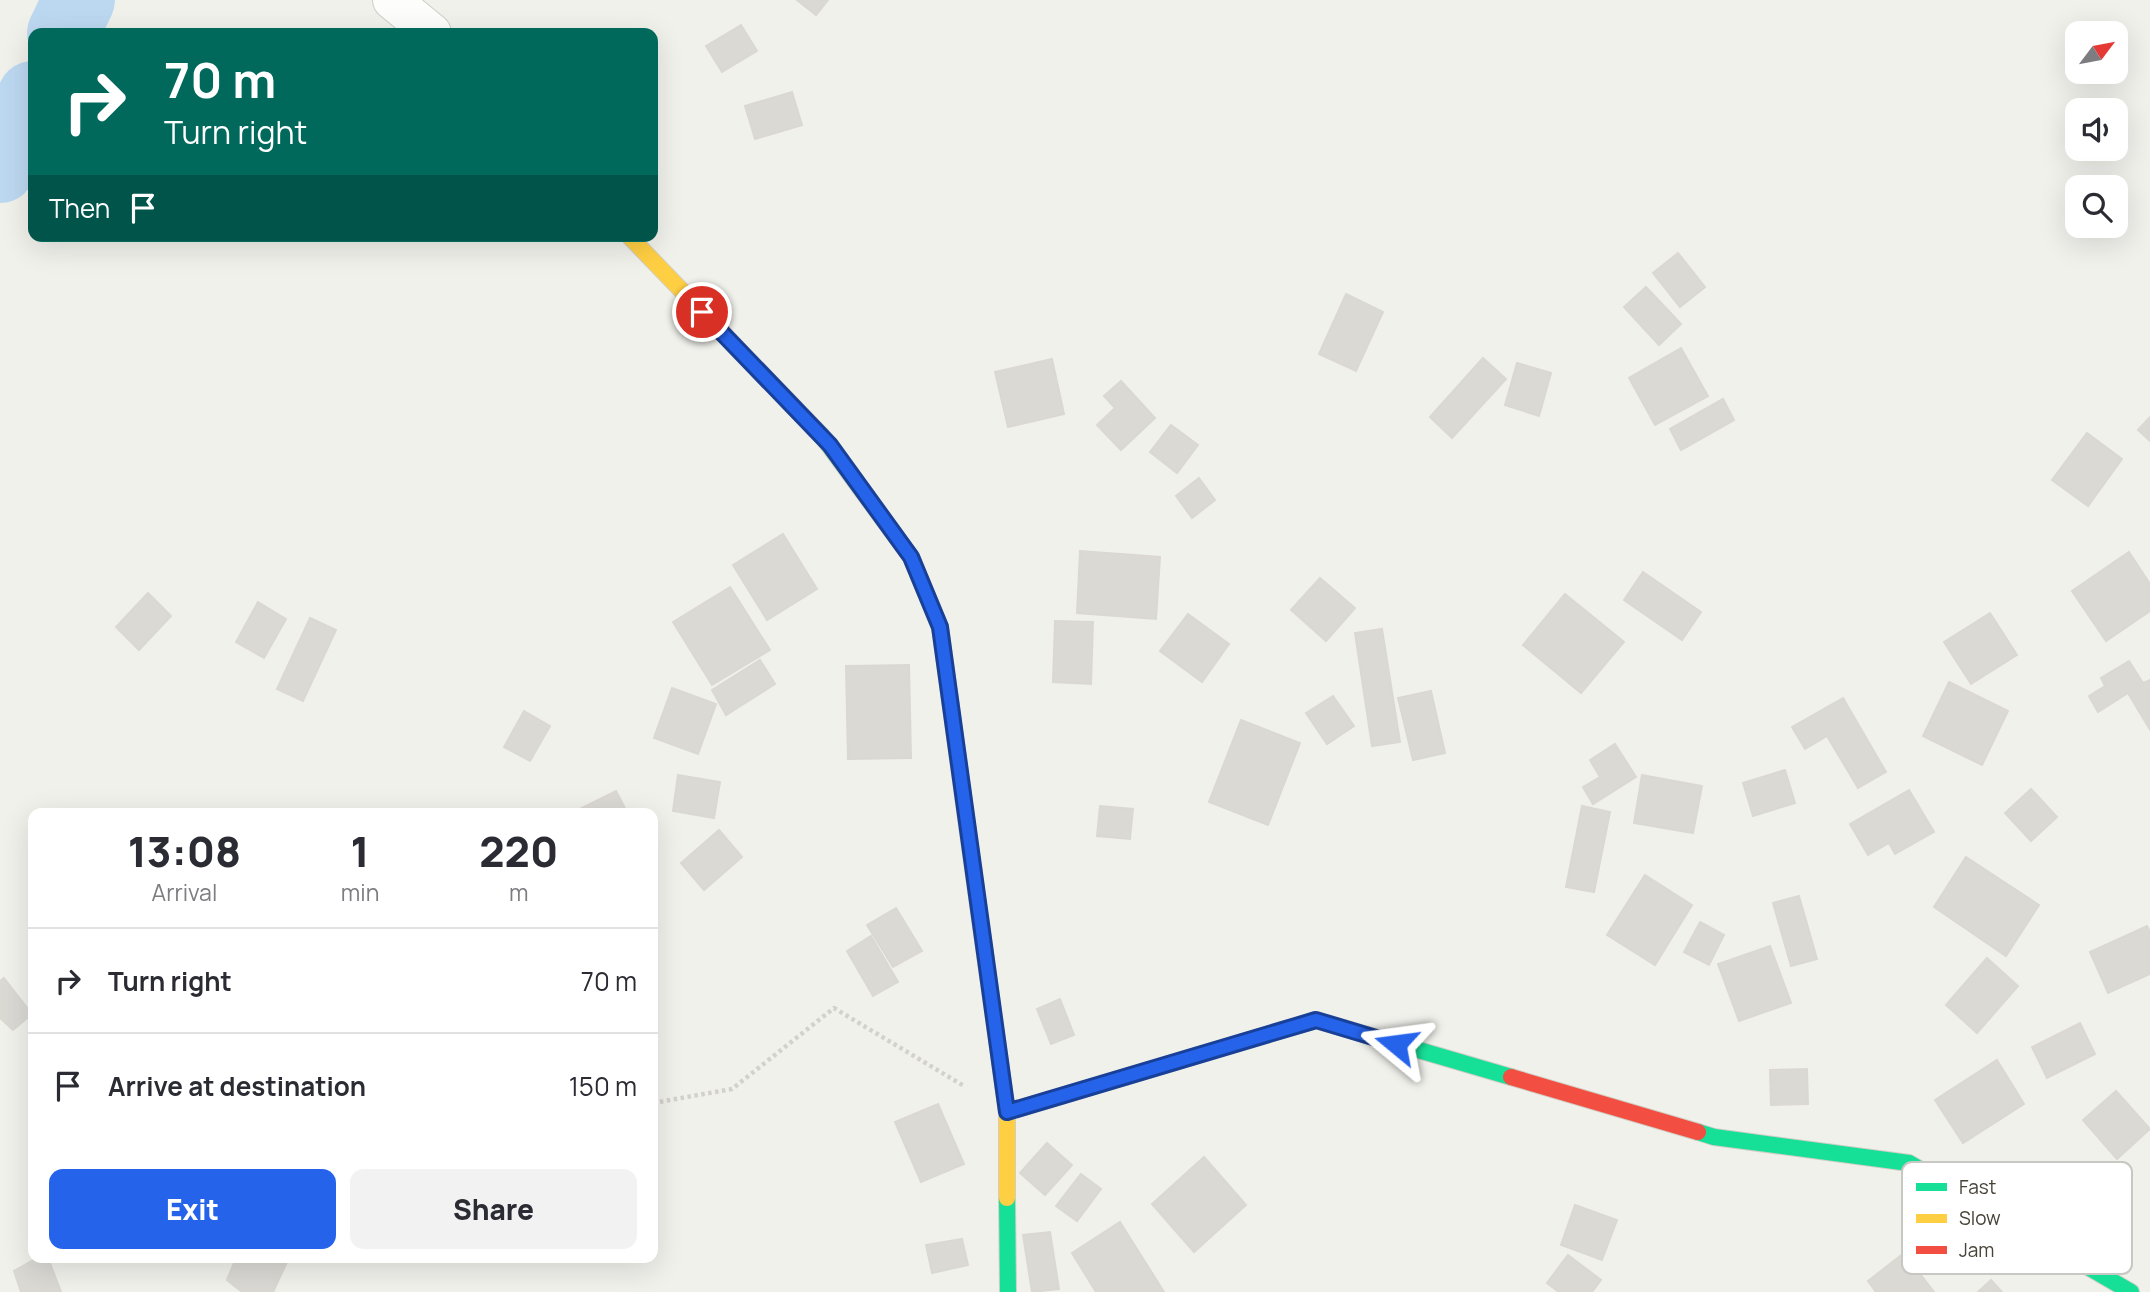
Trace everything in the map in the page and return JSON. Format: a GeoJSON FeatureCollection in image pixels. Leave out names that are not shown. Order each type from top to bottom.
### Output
{"type":"FeatureCollection","features":[{"type":"Feature","properties":{"kind":"street"},"geometry":{"type":"LineString","coordinates":[[392,0],[426,28]]}},
{"type":"Feature","properties":{"kind":"street"},"geometry":{"type":"LineString","coordinates":[[635,242],[830,445],[911,557],[940,627],[1007,1112],[1008,1292]]}},
{"type":"Feature","properties":{"kind":"street"},"geometry":{"type":"LineString","coordinates":[[1007,1112],[1316,1020],[1714,1137],[1902,1162]]}},
{"type":"Feature","properties":{"kind":"street"},"geometry":{"type":"LineString","coordinates":[[2100,1274],[2131,1292]]}},
{"type":"Feature","properties":{"kind":"path"},"geometry":{"type":"LineString","coordinates":[[658,1102],[732,1089],[834,1008],[1007,1112]]}},
{"type":"Feature","properties":{"kind":"building"},"geometry":{"type":"Polygon","coordinates":[[[797,0],[828,0],[816,15],[797,0]]]}},
{"type":"Feature","properties":{"kind":"building"},"geometry":{"type":"Polygon","coordinates":[[[741,25],[757,51],[722,72],[706,46],[741,25]]]}},
{"type":"Feature","properties":{"kind":"building"},"geometry":{"type":"Polygon","coordinates":[[[792,92],[802,125],[755,139],[745,106],[792,92]]]}},
{"type":"Feature","properties":{"kind":"building"},"geometry":{"type":"Polygon","coordinates":[[[1678,253],[1705,287],[1680,307],[1653,273],[1678,253]]]}},
{"type":"Feature","properties":{"kind":"building"},"geometry":{"type":"Polygon","coordinates":[[[1646,287],[1681,324],[1659,345],[1624,307],[1646,287]]]}},
{"type":"Feature","properties":{"kind":"building"},"geometry":{"type":"Polygon","coordinates":[[[1346,294],[1383,312],[1356,371],[1319,354],[1346,294]]]}},
{"type":"Feature","properties":{"kind":"building"},"geometry":{"type":"Polygon","coordinates":[[[1681,348],[1708,396],[1655,425],[1629,378],[1681,348]]]}},
{"type":"Feature","properties":{"kind":"building"},"geometry":{"type":"Polygon","coordinates":[[[1483,358],[1506,379],[1452,438],[1430,417],[1483,358]]]}},
{"type":"Feature","properties":{"kind":"building"},"geometry":{"type":"Polygon","coordinates":[[[1052,359],[1064,414],[1008,427],[995,372],[1052,359]]]}},
{"type":"Feature","properties":{"kind":"building"},"geometry":{"type":"Polygon","coordinates":[[[1517,363],[1551,373],[1539,416],[1505,405],[1517,363]]]}},
{"type":"Feature","properties":{"kind":"building"},"geometry":{"type":"Polygon","coordinates":[[[1121,381],[1155,418],[1121,450],[1097,425],[1115,408],[1104,396],[1121,381]]]}},
{"type":"Feature","properties":{"kind":"building"},"geometry":{"type":"Polygon","coordinates":[[[1723,399],[1734,420],[1681,450],[1670,429],[1723,399]]]}},
{"type":"Feature","properties":{"kind":"building"},"geometry":{"type":"Polygon","coordinates":[[[2150,417],[2150,441],[2138,430],[2150,417]]]}},
{"type":"Feature","properties":{"kind":"building"},"geometry":{"type":"Polygon","coordinates":[[[1171,425],[1198,445],[1177,473],[1150,452],[1171,425]]]}},
{"type":"Feature","properties":{"kind":"building"},"geometry":{"type":"Polygon","coordinates":[[[2087,433],[2122,459],[2088,506],[2052,480],[2087,433]]]}},
{"type":"Feature","properties":{"kind":"building"},"geometry":{"type":"Polygon","coordinates":[[[1199,478],[1215,500],[1192,518],[1176,496],[1199,478]]]}},
{"type":"Feature","properties":{"kind":"building"},"geometry":{"type":"Polygon","coordinates":[[[783,534],[817,589],[767,620],[733,565],[783,534]]]}},
{"type":"Feature","properties":{"kind":"building"},"geometry":{"type":"Polygon","coordinates":[[[1080,551],[1160,557],[1156,619],[1077,613],[1080,551]]]}},
{"type":"Feature","properties":{"kind":"building"},"geometry":{"type":"Polygon","coordinates":[[[2129,552],[2150,584],[2150,611],[2106,641],[2072,591],[2129,552]]]}},
{"type":"Feature","properties":{"kind":"building"},"geometry":{"type":"Polygon","coordinates":[[[1643,572],[1701,612],[1682,640],[1624,600],[1643,572]]]}},
{"type":"Feature","properties":{"kind":"building"},"geometry":{"type":"Polygon","coordinates":[[[1320,578],[1355,608],[1326,641],[1291,610],[1320,578]]]}},
{"type":"Feature","properties":{"kind":"building"},"geometry":{"type":"Polygon","coordinates":[[[730,587],[770,650],[712,685],[673,622],[730,587]]]}},
{"type":"Feature","properties":{"kind":"building"},"geometry":{"type":"Polygon","coordinates":[[[148,593],[171,616],[139,650],[116,627],[148,593]]]}},
{"type":"Feature","properties":{"kind":"building"},"geometry":{"type":"Polygon","coordinates":[[[1565,594],[1624,642],[1581,693],[1523,645],[1565,594]]]}},
{"type":"Feature","properties":{"kind":"building"},"geometry":{"type":"Polygon","coordinates":[[[258,602],[286,619],[264,658],[236,642],[258,602]]]}},
{"type":"Feature","properties":{"kind":"building"},"geometry":{"type":"Polygon","coordinates":[[[1990,613],[2017,655],[1971,684],[1944,642],[1990,613]]]}},
{"type":"Feature","properties":{"kind":"building"},"geometry":{"type":"Polygon","coordinates":[[[1188,614],[1229,644],[1202,682],[1160,651],[1188,614]]]}},
{"type":"Feature","properties":{"kind":"building"},"geometry":{"type":"Polygon","coordinates":[[[310,618],[336,630],[303,701],[277,689],[310,618]]]}},
{"type":"Feature","properties":{"kind":"building"},"geometry":{"type":"Polygon","coordinates":[[[1055,621],[1093,622],[1091,684],[1053,682],[1055,621]]]}},
{"type":"Feature","properties":{"kind":"building"},"geometry":{"type":"Polygon","coordinates":[[[1382,629],[1400,742],[1372,746],[1355,633],[1382,629]]]}},
{"type":"Feature","properties":{"kind":"building"},"geometry":{"type":"Polygon","coordinates":[[[760,660],[775,684],[726,715],[712,690],[760,660]]]}},
{"type":"Feature","properties":{"kind":"building"},"geometry":{"type":"Polygon","coordinates":[[[2129,661],[2143,683],[2150,680],[2149,728],[2128,693],[2098,712],[2089,696],[2105,686],[2101,678],[2129,661]]]}},
{"type":"Feature","properties":{"kind":"building"},"geometry":{"type":"Polygon","coordinates":[[[909,665],[911,758],[848,759],[846,666],[909,665]]]}},
{"type":"Feature","properties":{"kind":"building"},"geometry":{"type":"Polygon","coordinates":[[[1949,682],[2008,711],[1982,765],[1923,736],[1949,682]]]}},
{"type":"Feature","properties":{"kind":"building"},"geometry":{"type":"Polygon","coordinates":[[[672,688],[716,704],[698,754],[654,738],[672,688]]]}},
{"type":"Feature","properties":{"kind":"building"},"geometry":{"type":"Polygon","coordinates":[[[1431,691],[1445,753],[1413,760],[1398,698],[1431,691]]]}},
{"type":"Feature","properties":{"kind":"building"},"geometry":{"type":"Polygon","coordinates":[[[1333,696],[1354,726],[1327,744],[1306,713],[1333,696]]]}},
{"type":"Feature","properties":{"kind":"building"},"geometry":{"type":"Polygon","coordinates":[[[1843,698],[1886,772],[1858,788],[1827,736],[1805,749],[1792,727],[1843,698]]]}},
{"type":"Feature","properties":{"kind":"building"},"geometry":{"type":"Polygon","coordinates":[[[524,711],[550,726],[530,761],[504,747],[524,711]]]}},
{"type":"Feature","properties":{"kind":"building"},"geometry":{"type":"Polygon","coordinates":[[[1241,720],[1300,743],[1268,825],[1209,802],[1241,720]]]}},
{"type":"Feature","properties":{"kind":"building"},"geometry":{"type":"Polygon","coordinates":[[[1615,744],[1636,777],[1593,804],[1583,787],[1600,777],[1590,760],[1615,744]]]}},
{"type":"Feature","properties":{"kind":"building"},"geometry":{"type":"Polygon","coordinates":[[[1785,770],[1795,803],[1753,816],[1743,783],[1785,770]]]}},
{"type":"Feature","properties":{"kind":"building"},"geometry":{"type":"Polygon","coordinates":[[[678,775],[720,782],[714,818],[673,811],[678,775]]]}},
{"type":"Feature","properties":{"kind":"building"},"geometry":{"type":"Polygon","coordinates":[[[1642,775],[1702,786],[1693,833],[1634,823],[1642,775]]]}},
{"type":"Feature","properties":{"kind":"building"},"geometry":{"type":"Polygon","coordinates":[[[2031,789],[2057,817],[2031,841],[2005,813],[2031,789]]]}},
{"type":"Feature","properties":{"kind":"building"},"geometry":{"type":"Polygon","coordinates":[[[1909,790],[1934,832],[1895,854],[1889,843],[1868,855],[1850,824],[1909,790]]]}},
{"type":"Feature","properties":{"kind":"building"},"geometry":{"type":"Polygon","coordinates":[[[616,791],[625,808],[582,808],[616,791]]]}},
{"type":"Feature","properties":{"kind":"building"},"geometry":{"type":"Polygon","coordinates":[[[1100,806],[1133,809],[1130,839],[1097,836],[1100,806]]]}},
{"type":"Feature","properties":{"kind":"building"},"geometry":{"type":"Polygon","coordinates":[[[1582,806],[1610,812],[1594,892],[1566,887],[1582,806]]]}},
{"type":"Feature","properties":{"kind":"building"},"geometry":{"type":"Polygon","coordinates":[[[719,830],[742,857],[704,890],[681,863],[719,830]]]}},
{"type":"Feature","properties":{"kind":"building"},"geometry":{"type":"Polygon","coordinates":[[[1966,857],[2039,905],[2006,956],[1934,907],[1966,857]]]}},
{"type":"Feature","properties":{"kind":"building"},"geometry":{"type":"Polygon","coordinates":[[[1645,875],[1692,905],[1655,965],[1607,935],[1645,875]]]}},
{"type":"Feature","properties":{"kind":"building"},"geometry":{"type":"Polygon","coordinates":[[[1799,896],[1817,959],[1791,966],[1773,903],[1799,896]]]}},
{"type":"Feature","properties":{"kind":"building"},"geometry":{"type":"Polygon","coordinates":[[[896,908],[922,951],[893,967],[867,925],[896,908]]]}},
{"type":"Feature","properties":{"kind":"building"},"geometry":{"type":"Polygon","coordinates":[[[1700,922],[1724,935],[1709,965],[1684,952],[1700,922]]]}},
{"type":"Feature","properties":{"kind":"building"},"geometry":{"type":"Polygon","coordinates":[[[2147,926],[2150,932],[2150,974],[2108,993],[2090,952],[2147,926]]]}},
{"type":"Feature","properties":{"kind":"building"},"geometry":{"type":"Polygon","coordinates":[[[871,936],[898,982],[873,996],[847,951],[871,936]]]}},
{"type":"Feature","properties":{"kind":"building"},"geometry":{"type":"Polygon","coordinates":[[[1770,946],[1791,1003],[1739,1021],[1718,964],[1770,946]]]}},
{"type":"Feature","properties":{"kind":"building"},"geometry":{"type":"Polygon","coordinates":[[[1987,958],[2018,986],[1977,1033],[1946,1005],[1987,958]]]}},
{"type":"Feature","properties":{"kind":"building"},"geometry":{"type":"Polygon","coordinates":[[[4,978],[28,1009],[28,1017],[13,1030],[0,1018],[0,981],[4,978]]]}},
{"type":"Feature","properties":{"kind":"building"},"geometry":{"type":"Polygon","coordinates":[[[1060,999],[1074,1035],[1051,1044],[1037,1009],[1060,999]]]}},
{"type":"Feature","properties":{"kind":"building"},"geometry":{"type":"Polygon","coordinates":[[[2080,1023],[2095,1054],[2047,1078],[2032,1047],[2080,1023]]]}},
{"type":"Feature","properties":{"kind":"building"},"geometry":{"type":"Polygon","coordinates":[[[1997,1060],[2024,1104],[1963,1143],[1935,1100],[1997,1060]]]}},
{"type":"Feature","properties":{"kind":"building"},"geometry":{"type":"Polygon","coordinates":[[[1807,1069],[1808,1104],[1771,1105],[1770,1070],[1807,1069]]]}},
{"type":"Feature","properties":{"kind":"building"},"geometry":{"type":"Polygon","coordinates":[[[2116,1091],[2150,1129],[2117,1159],[2083,1120],[2116,1091]]]}},
{"type":"Feature","properties":{"kind":"building"},"geometry":{"type":"Polygon","coordinates":[[[938,1104],[964,1164],[921,1182],[895,1122],[938,1104]]]}},
{"type":"Feature","properties":{"kind":"building"},"geometry":{"type":"Polygon","coordinates":[[[1047,1143],[1072,1165],[1045,1195],[1020,1173],[1047,1143]]]}},
{"type":"Feature","properties":{"kind":"building"},"geometry":{"type":"Polygon","coordinates":[[[1204,1157],[1246,1205],[1194,1252],[1152,1204],[1204,1157]]]}},
{"type":"Feature","properties":{"kind":"building"},"geometry":{"type":"Polygon","coordinates":[[[1081,1174],[1101,1189],[1077,1221],[1056,1206],[1081,1174]]]}},
{"type":"Feature","properties":{"kind":"building"},"geometry":{"type":"Polygon","coordinates":[[[1575,1205],[1617,1220],[1602,1260],[1561,1245],[1575,1205]]]}},
{"type":"Feature","properties":{"kind":"building"},"geometry":{"type":"Polygon","coordinates":[[[1120,1222],[1164,1292],[1096,1292],[1072,1253],[1120,1222]]]}},
{"type":"Feature","properties":{"kind":"building"},"geometry":{"type":"Polygon","coordinates":[[[1050,1232],[1059,1289],[1032,1292],[1023,1235],[1050,1232]]]}},
{"type":"Feature","properties":{"kind":"building"},"geometry":{"type":"Polygon","coordinates":[[[962,1239],[968,1265],[932,1273],[926,1245],[962,1239]]]}},
{"type":"Feature","properties":{"kind":"building"},"geometry":{"type":"Polygon","coordinates":[[[1568,1255],[1601,1280],[1592,1292],[1559,1292],[1547,1283],[1568,1255]]]}},
{"type":"Feature","properties":{"kind":"building"},"geometry":{"type":"Polygon","coordinates":[[[1902,1255],[1902,1274],[1920,1274],[1934,1292],[1876,1292],[1868,1281],[1902,1255]]]}},
{"type":"Feature","properties":{"kind":"building"},"geometry":{"type":"Polygon","coordinates":[[[28,1263],[50,1263],[61,1292],[21,1292],[14,1271],[28,1263]]]}},
{"type":"Feature","properties":{"kind":"building"},"geometry":{"type":"Polygon","coordinates":[[[234,1263],[287,1263],[273,1292],[242,1292],[227,1280],[234,1263]]]}},
{"type":"Feature","properties":{"kind":"building"},"geometry":{"type":"Polygon","coordinates":[[[1991,1280],[2002,1292],[1978,1292],[1991,1280]]]}},
{"type":"Feature","properties":{"kind":"waterway"},"geometry":{"type":"LineString","coordinates":[[65,28],[79,0]]}},
{"type":"Feature","properties":{"kind":"waterway"},"geometry":{"type":"LineString","coordinates":[[0,167],[28,108]]}},
{"type":"Feature","properties":{"kind":"traffic: fast"},"geometry":{"type":"LineString","coordinates":[[822,436],[911,557],[940,627],[970,847]]}},
{"type":"Feature","properties":{"kind":"traffic: fast"},"geometry":{"type":"LineString","coordinates":[[1007,1112],[1316,1020],[1511,1077]]}},
{"type":"Feature","properties":{"kind":"traffic: fast"},"geometry":{"type":"LineString","coordinates":[[1698,1132],[1714,1137],[1902,1162]]}},
{"type":"Feature","properties":{"kind":"traffic: fast"},"geometry":{"type":"LineString","coordinates":[[1007,1198],[1008,1292]]}},
{"type":"Feature","properties":{"kind":"traffic: fast"},"geometry":{"type":"LineString","coordinates":[[2100,1274],[2131,1292]]}},
{"type":"Feature","properties":{"kind":"traffic: slow"},"geometry":{"type":"LineString","coordinates":[[635,242],[822,436]]}},
{"type":"Feature","properties":{"kind":"traffic: slow"},"geometry":{"type":"LineString","coordinates":[[970,847],[1007,1112],[1007,1198]]}},
{"type":"Feature","properties":{"kind":"traffic: jam"},"geometry":{"type":"LineString","coordinates":[[1511,1077],[1698,1132]]}},
{"type":"Feature","properties":{"kind":"route"},"geometry":{"type":"LineString","coordinates":[[702,312],[830,445],[911,557],[940,627],[1007,1112],[1316,1020],[1396,1044]]}}]}
